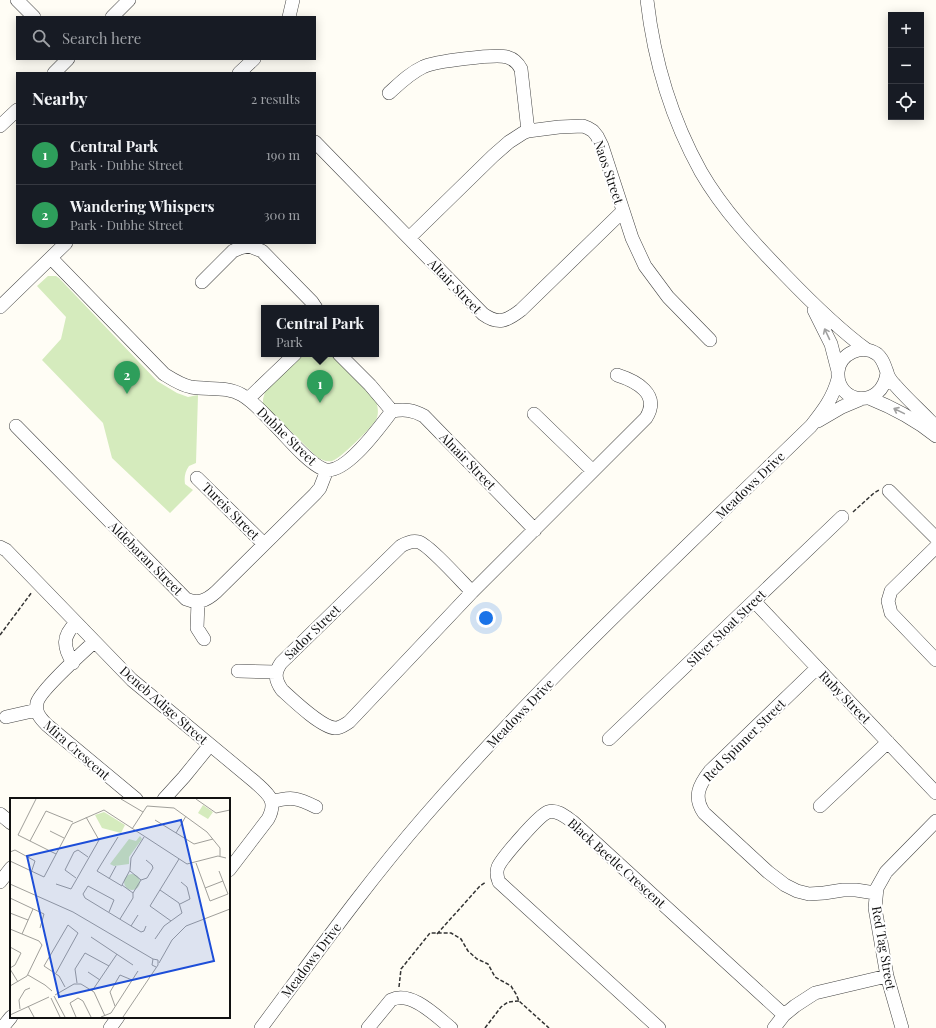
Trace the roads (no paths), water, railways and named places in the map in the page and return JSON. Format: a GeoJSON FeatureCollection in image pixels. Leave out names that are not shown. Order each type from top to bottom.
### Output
{"type":"FeatureCollection","features":[{"type":"Feature","properties":{"kind":"street"},"geometry":{"type":"LineString","coordinates":[[17,0],[33,16]]}},
{"type":"Feature","properties":{"kind":"street"},"geometry":{"type":"LineString","coordinates":[[113,16],[129,0]]}},
{"type":"Feature","properties":{"kind":"street"},"geometry":{"type":"LineString","coordinates":[[289,16],[293,0]]}},
{"type":"Feature","properties":{"kind":"street"},"geometry":{"type":"LineString","coordinates":[[647,0],[656,56],[663,84],[677,123],[701,173],[743,230],[807,298],[838,327],[881,358],[887,373],[886,382],[882,389],[876,394],[865,398]]}},
{"type":"Feature","properties":{"kind":"street"},"geometry":{"type":"LineString","coordinates":[[389,93],[408,76],[429,64],[479,58],[508,58],[518,64],[521,69],[528,131]]}},
{"type":"Feature","properties":{"kind":"street"},"geometry":{"type":"LineString","coordinates":[[55,72],[67,60]]}},
{"type":"Feature","properties":{"kind":"street"},"geometry":{"type":"LineString","coordinates":[[243,72],[253,60]]}},
{"type":"Feature","properties":{"kind":"street"},"geometry":{"type":"LineString","coordinates":[[0,126],[16,111]]}},
{"type":"Feature","properties":{"kind":"street","name":"Naos Street"},"geometry":{"type":"LineString","coordinates":[[409,238],[501,149],[516,137],[528,131],[573,126],[588,128],[597,136],[602,146],[623,211],[638,251],[651,276],[668,297],[710,340]]}},
{"type":"Feature","properties":{"kind":"street","name":"Altair Street"},"geometry":{"type":"LineString","coordinates":[[316,143],[483,314],[494,321],[500,321],[521,310],[623,211]]}},
{"type":"Feature","properties":{"kind":"street"},"geometry":{"type":"LineString","coordinates":[[0,307],[65,244]]}},
{"type":"Feature","properties":{"kind":"street"},"geometry":{"type":"LineString","coordinates":[[202,282],[233,251],[248,246],[262,251],[314,305]]}},
{"type":"Feature","properties":{"kind":"street","name":"Dubhe Street"},"geometry":{"type":"LineString","coordinates":[[51,258],[164,374],[191,387],[230,390],[248,399],[308,458],[322,469],[327,470],[336,468],[351,458],[370,439],[392,411]]}},
{"type":"Feature","properties":{"kind":"street"},"geometry":{"type":"LineString","coordinates":[[807,298],[831,344],[841,387],[846,393],[853,397],[865,398],[906,414],[936,436]]}},
{"type":"Feature","properties":{"kind":"street"},"geometry":{"type":"LineString","coordinates":[[838,375],[842,360],[851,352],[868,350]]}},
{"type":"Feature","properties":{"kind":"street","name":"Dubhe Street"},"geometry":{"type":"LineString","coordinates":[[248,399],[292,357]]}},
{"type":"Feature","properties":{"kind":"street"},"geometry":{"type":"LineString","coordinates":[[343,357],[370,385],[392,411]]}},
{"type":"Feature","properties":{"kind":"street"},"geometry":{"type":"LineString","coordinates":[[887,373],[906,398],[936,427]]}},
{"type":"Feature","properties":{"kind":"street","name":"Sador Street"},"geometry":{"type":"LineString","coordinates":[[472,592],[428,548],[417,542],[405,543],[281,663],[276,672],[277,684],[282,690],[324,725],[331,728],[342,727],[349,722],[472,592],[646,418],[649,412],[650,401],[648,395],[632,380],[616,375]]}},
{"type":"Feature","properties":{"kind":"street","name":"Meadows Drive"},"geometry":{"type":"LineString","coordinates":[[261,1028],[335,928],[424,818],[498,736],[579,651],[811,426],[834,392],[838,375]]}},
{"type":"Feature","properties":{"kind":"street","name":"Meadows Drive"},"geometry":{"type":"LineString","coordinates":[[811,426],[842,407],[865,398]]}},
{"type":"Feature","properties":{"kind":"street","name":"Alnair Street"},"geometry":{"type":"LineString","coordinates":[[392,411],[410,410],[424,416],[535,530]]}},
{"type":"Feature","properties":{"kind":"street"},"geometry":{"type":"LineString","coordinates":[[534,414],[593,471]]}},
{"type":"Feature","properties":{"kind":"street","name":"Aldebaran Street"},"geometry":{"type":"LineString","coordinates":[[16,426],[186,599],[198,602],[210,598],[315,494],[320,488],[327,470]]}},
{"type":"Feature","properties":{"kind":"street","name":"Tureis Street"},"geometry":{"type":"LineString","coordinates":[[197,478],[264,544]]}},
{"type":"Feature","properties":{"kind":"street"},"geometry":{"type":"LineString","coordinates":[[889,492],[936,538]]}},
{"type":"Feature","properties":{"kind":"street","name":"Silver Stoat Street"},"geometry":{"type":"LineString","coordinates":[[609,739],[842,517]]}},
{"type":"Feature","properties":{"kind":"street","name":"Deneb Adige Street"},"geometry":{"type":"LineString","coordinates":[[0,547],[6,550],[132,680],[267,793],[272,802]]}},
{"type":"Feature","properties":{"kind":"street"},"geometry":{"type":"LineString","coordinates":[[936,547],[891,591],[888,601],[891,613],[936,660]]}},
{"type":"Feature","properties":{"kind":"street","name":"Ruby Street"},"geometry":{"type":"LineString","coordinates":[[754,601],[936,793]]}},
{"type":"Feature","properties":{"kind":"street"},"geometry":{"type":"LineString","coordinates":[[198,602],[197,628],[204,639]]}},
{"type":"Feature","properties":{"kind":"street"},"geometry":{"type":"LineString","coordinates":[[73,663],[66,651],[65,644],[66,636],[76,623]]}},
{"type":"Feature","properties":{"kind":"street","name":"Mira Crescent"},"geometry":{"type":"LineString","coordinates":[[94,642],[42,693],[37,704],[37,710],[39,717],[47,725],[135,798]]}},
{"type":"Feature","properties":{"kind":"street","name":"Red Spinner Street"},"geometry":{"type":"LineString","coordinates":[[817,668],[710,771],[700,785],[698,800],[700,808],[785,886],[809,894],[842,890],[856,890],[876,893]]}},
{"type":"Feature","properties":{"kind":"street"},"geometry":{"type":"LineString","coordinates":[[238,671],[276,672]]}},
{"type":"Feature","properties":{"kind":"street"},"geometry":{"type":"LineString","coordinates":[[6,717],[37,710]]}},
{"type":"Feature","properties":{"kind":"street"},"geometry":{"type":"LineString","coordinates":[[820,806],[888,742]]}},
{"type":"Feature","properties":{"kind":"street"},"geometry":{"type":"LineString","coordinates":[[165,798],[210,745]]}},
{"type":"Feature","properties":{"kind":"street"},"geometry":{"type":"LineString","coordinates":[[230,869],[272,813],[272,802],[294,798],[316,807]]}},
{"type":"Feature","properties":{"kind":"street","name":"Black Beetle Crescent"},"geometry":{"type":"LineString","coordinates":[[659,1028],[499,882],[497,876],[499,866],[504,858],[542,815],[553,811],[563,814],[573,822],[784,1015]]}},
{"type":"Feature","properties":{"kind":"street"},"geometry":{"type":"LineString","coordinates":[[0,814],[10,822]]}},
{"type":"Feature","properties":{"kind":"street","name":"Red Tag Street"},"geometry":{"type":"LineString","coordinates":[[901,1027],[887,976],[875,908],[876,893],[880,881],[886,872],[936,821]]}},
{"type":"Feature","properties":{"kind":"street"},"geometry":{"type":"LineString","coordinates":[[0,882],[10,869]]}},
{"type":"Feature","properties":{"kind":"street"},"geometry":{"type":"LineString","coordinates":[[774,1028],[784,1015],[815,993],[887,976]]}},
{"type":"Feature","properties":{"kind":"street"},"geometry":{"type":"LineString","coordinates":[[368,1028],[386,1004],[395,998],[415,1000],[451,1028]]}},
{"type":"Feature","properties":{"kind":"street"},"geometry":{"type":"LineString","coordinates":[[2,1028],[10,1018]]}},
{"type":"Feature","properties":{"kind":"place","name":"Wandering Whispers"},"geometry":{"type":"Point","coordinates":[127,394]}},
{"type":"Feature","properties":{"kind":"place","name":"Central Park"},"geometry":{"type":"Point","coordinates":[320,403]}}]}
